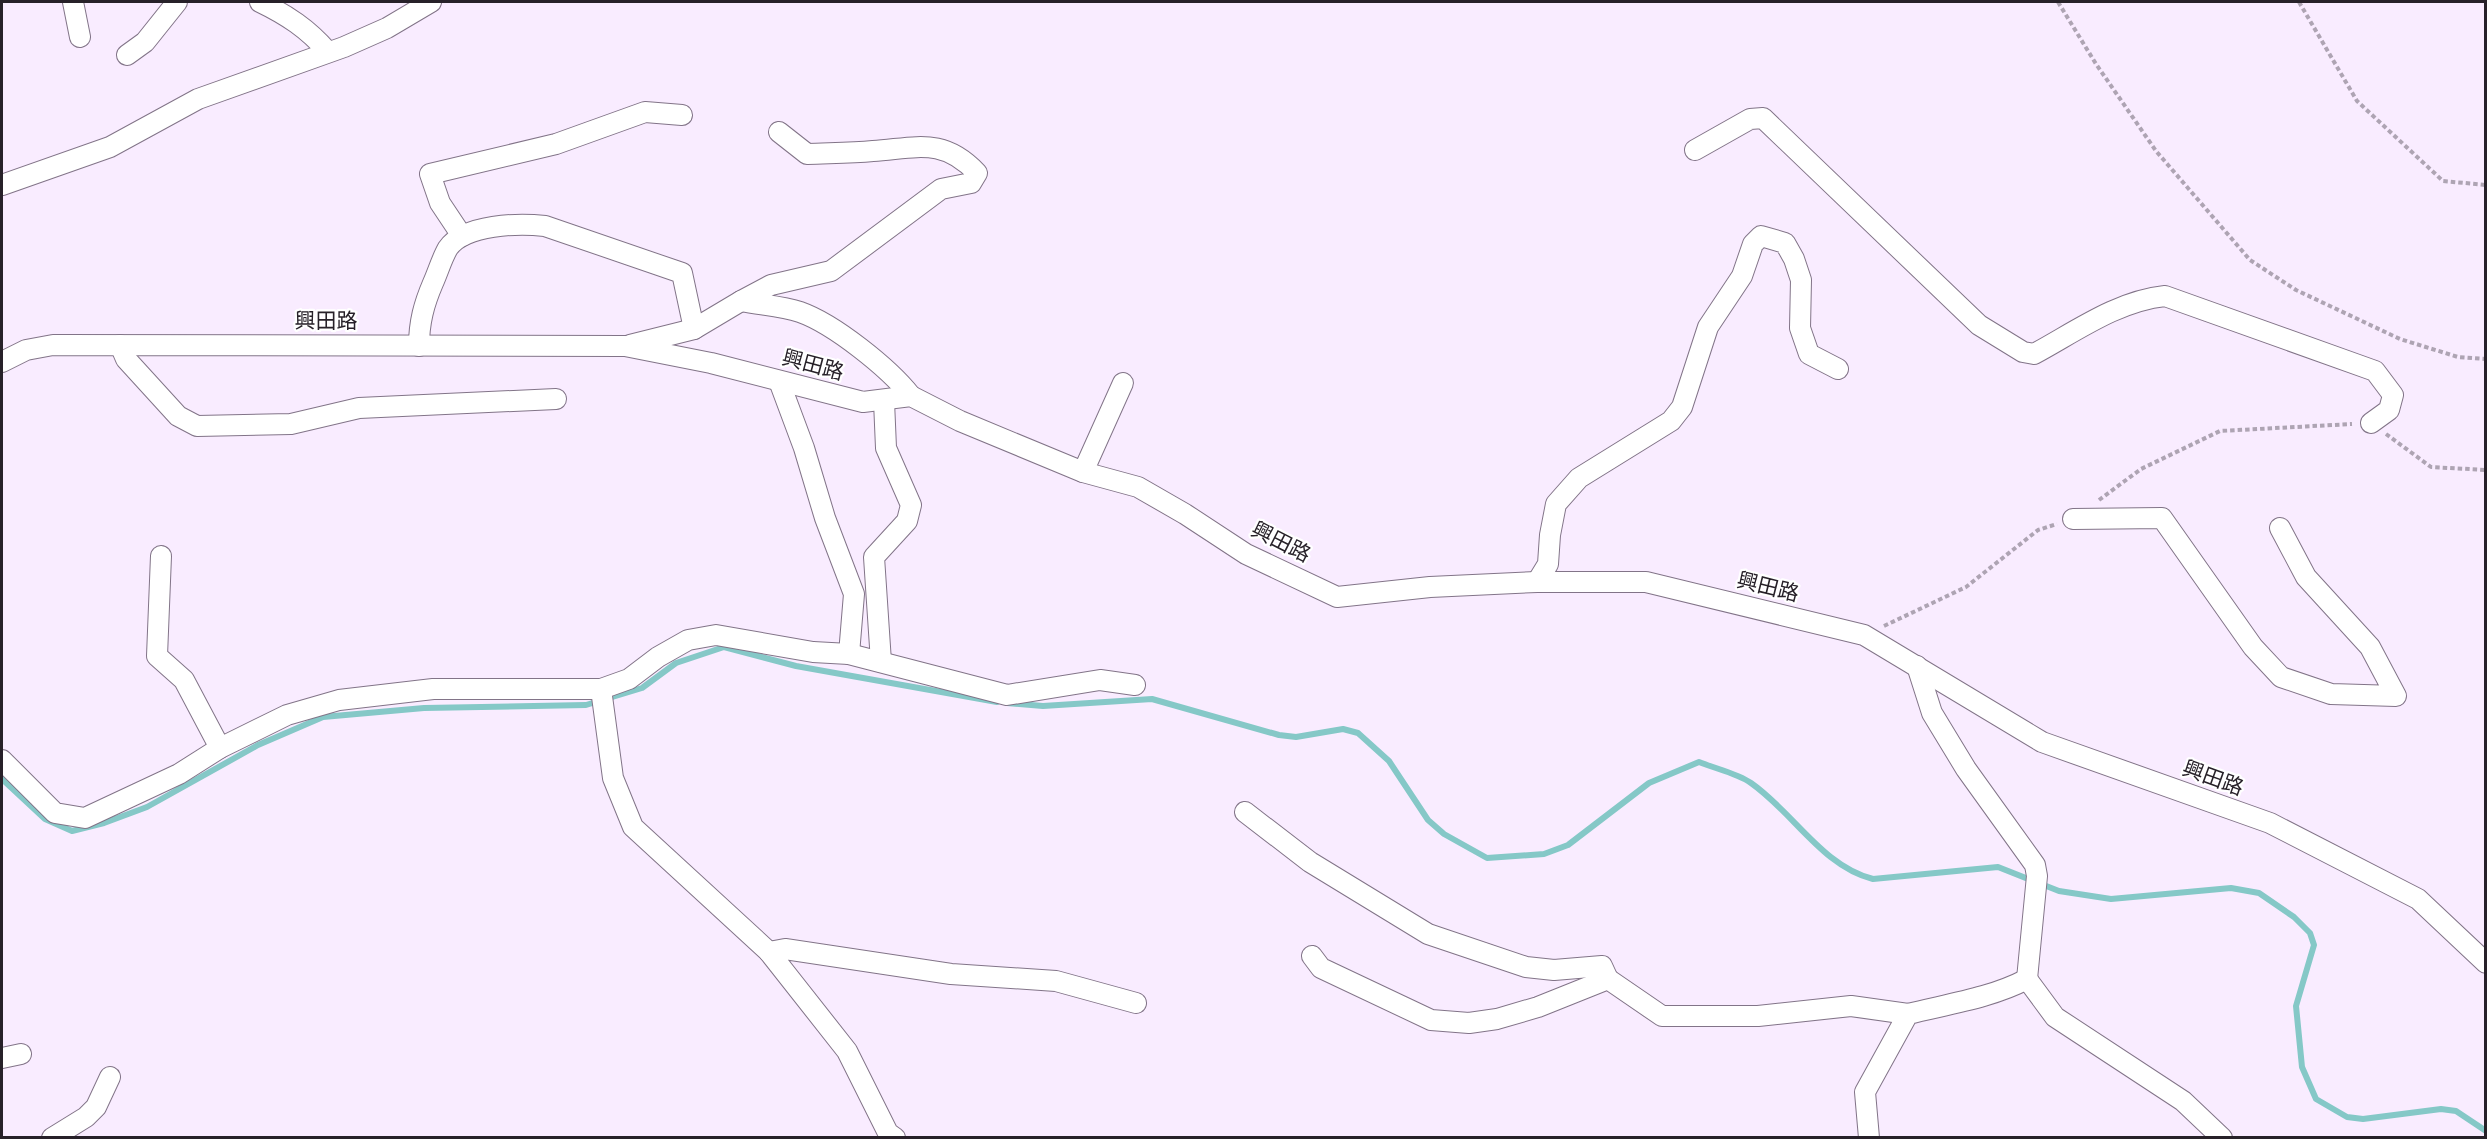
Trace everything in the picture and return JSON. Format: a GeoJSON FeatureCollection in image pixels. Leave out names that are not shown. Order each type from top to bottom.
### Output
{"type":"FeatureCollection","features":[{"type":"Feature","properties":{"kind":"street"},"geometry":{"type":"LineString","coordinates":[[74,2],[80,37]]}},
{"type":"Feature","properties":{"kind":"street"},"geometry":{"type":"LineString","coordinates":[[127,55],[145,42],[177,2]]}},
{"type":"Feature","properties":{"kind":"street"},"geometry":{"type":"LineString","coordinates":[[260,2],[285,14],[310,32],[327,51]]}},
{"type":"Feature","properties":{"kind":"street"},"geometry":{"type":"LineString","coordinates":[[2,185],[110,147],[198,99],[327,51],[344,47],[387,28],[431,2]]}},
{"type":"Feature","properties":{"kind":"street"},"geometry":{"type":"LineString","coordinates":[[462,236],[440,202],[430,174],[556,144],[645,112],[682,116]]}},
{"type":"Feature","properties":{"kind":"street"},"geometry":{"type":"LineString","coordinates":[[1695,150],[1750,119],[1763,118],[1979,326],[2023,352],[2034,354],[2142,298],[2165,296],[2374,371],[2393,395],[2389,410],[2371,423]]}},
{"type":"Feature","properties":{"kind":"street"},"geometry":{"type":"LineString","coordinates":[[625,346],[694,329],[771,285],[831,272],[941,189],[972,183],[977,174],[963,158],[946,150],[916,146],[874,151],[807,154],[779,132]]}},
{"type":"Feature","properties":{"kind":"street"},"geometry":{"type":"LineString","coordinates":[[419,346],[419,324],[425,302],[448,248],[462,236],[484,229],[524,223],[545,226],[682,273],[694,329]]}},
{"type":"Feature","properties":{"kind":"street"},"geometry":{"type":"LineString","coordinates":[[1537,582],[1548,564],[1550,535],[1556,504],[1578,478],[1671,421],[1682,408],[1708,327],[1742,276],[1753,244],[1761,236],[1785,243],[1794,260],[1801,280],[1800,328],[1809,354],[1838,369]]}},
{"type":"Feature","properties":{"kind":"street"},"geometry":{"type":"LineString","coordinates":[[741,301],[801,312],[840,334],[898,380],[911,396]]}},
{"type":"Feature","properties":{"kind":"street","name":"興田路"},"geometry":{"type":"LineString","coordinates":[[2,362],[26,350],[53,345],[625,346],[711,363],[863,402],[911,396],[960,422],[1083,472],[1138,488],[1185,514],[1246,554],[1337,597],[1430,587],[1537,582],[1646,582],[1864,635],[2042,742],[2270,823],[2418,899],[2486,963]]}},
{"type":"Feature","properties":{"kind":"street"},"geometry":{"type":"LineString","coordinates":[[120,345],[126,359],[178,416],[197,426],[291,424],[359,408],[556,399]]}},
{"type":"Feature","properties":{"kind":"street"},"geometry":{"type":"LineString","coordinates":[[779,381],[804,448],[825,518],[854,594],[849,654]]}},
{"type":"Feature","properties":{"kind":"street"},"geometry":{"type":"LineString","coordinates":[[1083,472],[1123,382]]}},
{"type":"Feature","properties":{"kind":"street"},"geometry":{"type":"LineString","coordinates":[[881,662],[874,556],[907,521],[911,505],[886,448],[884,401]]}},
{"type":"Feature","properties":{"kind":"street"},"geometry":{"type":"LineString","coordinates":[[2073,519],[2162,519],[2253,647],[2281,677],[2331,694],[2397,696],[2370,647],[2306,577],[2280,528]]}},
{"type":"Feature","properties":{"kind":"street"},"geometry":{"type":"LineString","coordinates":[[160,556],[157,656],[184,680],[220,748]]}},
{"type":"Feature","properties":{"kind":"street"},"geometry":{"type":"LineString","coordinates":[[2,760],[55,813],[85,818],[179,774],[220,748],[287,715],[339,700],[433,689],[601,689],[629,679],[658,657],[688,640],[716,635],[813,652],[849,654],[1007,695],[1101,680],[1135,685]]}},
{"type":"Feature","properties":{"kind":"street"},"geometry":{"type":"LineString","coordinates":[[1917,666],[1932,713],[1966,769],[2035,865],[2037,876],[2027,979],[2055,1017],[2183,1101],[2222,1137]]}},
{"type":"Feature","properties":{"kind":"street"},"geometry":{"type":"LineString","coordinates":[[601,689],[613,778],[633,827],[769,951],[847,1051],[888,1133],[895,1137]]}},
{"type":"Feature","properties":{"kind":"street"},"geometry":{"type":"LineString","coordinates":[[1245,812],[1310,862],[1428,934],[1526,967],[1554,970],[1602,966],[1608,979],[1662,1016],[1758,1016],[1851,1006],[1908,1014],[2012,987],[2027,979]]}},
{"type":"Feature","properties":{"kind":"street"},"geometry":{"type":"LineString","coordinates":[[769,951],[784,949],[951,974],[1056,981],[1136,1003]]}},
{"type":"Feature","properties":{"kind":"street"},"geometry":{"type":"LineString","coordinates":[[1312,956],[1321,968],[1431,1020],[1469,1023],[1497,1019],[1538,1007],[1608,979]]}},
{"type":"Feature","properties":{"kind":"street"},"geometry":{"type":"LineString","coordinates":[[1869,1137],[1865,1092],[1908,1014]]}},
{"type":"Feature","properties":{"kind":"street"},"geometry":{"type":"LineString","coordinates":[[2,1058],[21,1054]]}},
{"type":"Feature","properties":{"kind":"street"},"geometry":{"type":"LineString","coordinates":[[51,1137],[86,1117],[96,1107],[110,1077]]}},
{"type":"Feature","properties":{"kind":"path"},"geometry":{"type":"LineString","coordinates":[[2058,2],[2096,64],[2156,151],[2250,260],[2296,290],[2400,339],[2458,357],[2486,359]]}},
{"type":"Feature","properties":{"kind":"path"},"geometry":{"type":"LineString","coordinates":[[2299,2],[2357,101],[2444,181],[2486,185]]}},
{"type":"Feature","properties":{"kind":"path"},"geometry":{"type":"LineString","coordinates":[[1864,635],[1966,587],[2038,530],[2073,519],[2141,469],[2220,431],[2371,423],[2431,467],[2486,470]]}},
{"type":"Feature","properties":{"kind":"waterway"},"geometry":{"type":"LineString","coordinates":[[2,779],[45,819],[72,831],[104,823],[147,807],[258,745],[323,717],[424,708],[586,705],[642,688],[676,663],[724,647],[796,666],[997,702]]}},
{"type":"Feature","properties":{"kind":"waterway"},"geometry":{"type":"LineString","coordinates":[[1007,703],[1043,706],[1152,699],[1279,735],[1296,737],[1343,729],[1358,733],[1389,761],[1428,820],[1444,834],[1487,858],[1544,854],[1568,845],[1649,783],[1699,762],[1751,783],[1838,863],[1873,879],[1998,867],[2059,891],[2111,899],[2231,888],[2259,893],[2294,917],[2310,933],[2314,945],[2296,1006],[2302,1067],[2316,1099],[2347,1117],[2363,1119],[2441,1109],[2456,1111],[2486,1131]]}}]}
